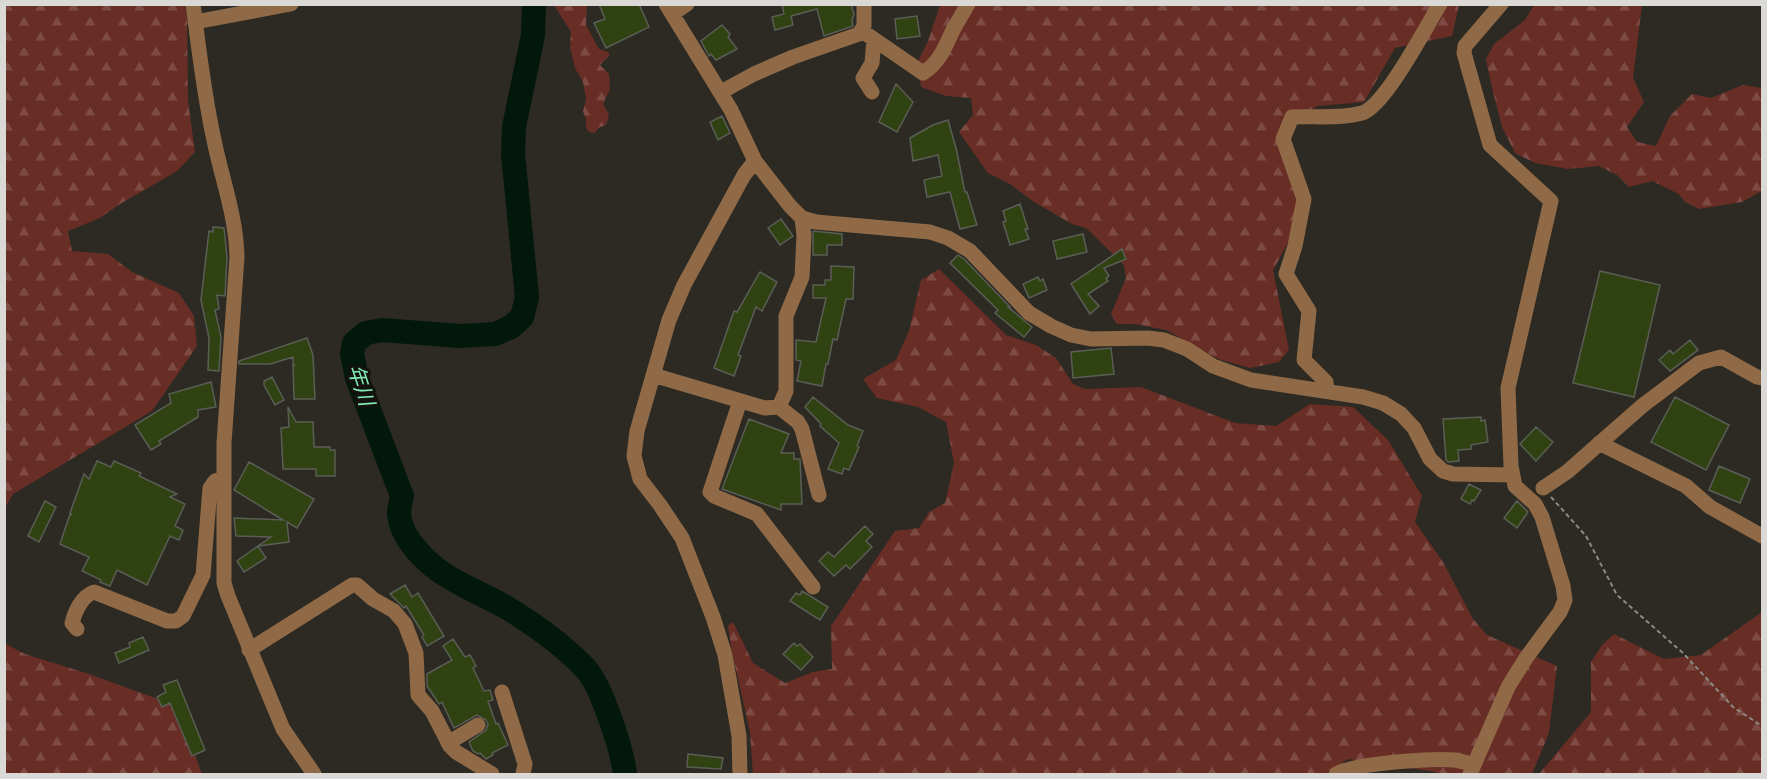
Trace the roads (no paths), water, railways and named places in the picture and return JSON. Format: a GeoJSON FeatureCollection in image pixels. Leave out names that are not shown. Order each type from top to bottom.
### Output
{"type":"FeatureCollection","features":[{"type":"Feature","properties":{"kind":"street"},"geometry":{"type":"LineString","coordinates":[[194,4],[203,87],[237,231],[224,477],[224,583],[249,650],[283,729],[314,774]]}},
{"type":"Feature","properties":{"kind":"street"},"geometry":{"type":"LineString","coordinates":[[195,22],[291,4]]}},
{"type":"Feature","properties":{"kind":"street"},"geometry":{"type":"LineString","coordinates":[[687,4],[669,9],[721,92],[755,161],[774,187],[802,218],[816,222],[930,232],[948,238],[970,252],[1029,313],[1071,335],[1091,339],[1164,340],[1178,344],[1227,373],[1251,380],[1363,397],[1383,403],[1401,414],[1414,428],[1430,459],[1443,471],[1453,474],[1513,475]]}},
{"type":"Feature","properties":{"kind":"street"},"geometry":{"type":"LineString","coordinates":[[864,4],[864,26],[868,35],[872,63],[863,78],[872,92]]}},
{"type":"Feature","properties":{"kind":"street"},"geometry":{"type":"LineString","coordinates":[[721,92],[793,57],[853,37],[868,35],[923,73],[933,66],[947,47],[953,30],[968,4]]}},
{"type":"Feature","properties":{"kind":"street"},"geometry":{"type":"LineString","coordinates":[[1327,392],[1326,382],[1304,360],[1309,311],[1286,273],[1295,246],[1304,199],[1283,139],[1292,117],[1337,116],[1364,112],[1383,97],[1440,4]]}},
{"type":"Feature","properties":{"kind":"street"},"geometry":{"type":"LineString","coordinates":[[1336,774],[1354,767],[1440,760],[1456,760],[1472,769],[1508,687],[1560,612],[1565,600],[1563,586],[1542,517],[1535,504],[1515,486],[1511,466],[1508,388],[1551,201],[1490,145],[1464,54],[1465,46],[1501,4]]}},
{"type":"Feature","properties":{"kind":"street"},"geometry":{"type":"LineString","coordinates":[[740,774],[739,736],[725,655],[713,617],[682,538],[640,479],[634,456],[637,431],[669,320],[684,285],[744,175],[755,161]]}},
{"type":"Feature","properties":{"kind":"street"},"geometry":{"type":"LineString","coordinates":[[779,407],[786,391],[786,316],[802,277],[804,236],[802,218]]}},
{"type":"Feature","properties":{"kind":"street"},"geometry":{"type":"LineString","coordinates":[[1543,488],[1568,472],[1642,406],[1699,363],[1721,357],[1762,379]]}},
{"type":"Feature","properties":{"kind":"street"},"geometry":{"type":"LineString","coordinates":[[653,375],[770,409],[779,407]]}},
{"type":"Feature","properties":{"kind":"street"},"geometry":{"type":"LineString","coordinates":[[740,401],[710,492],[714,496],[757,514],[813,587]]}},
{"type":"Feature","properties":{"kind":"street"},"geometry":{"type":"LineString","coordinates":[[779,407],[798,422],[802,429],[819,495]]}},
{"type":"Feature","properties":{"kind":"street"},"geometry":{"type":"LineString","coordinates":[[1599,443],[1686,486],[1710,507],[1762,536]]}},
{"type":"Feature","properties":{"kind":"street"},"geometry":{"type":"LineString","coordinates":[[77,629],[72,623],[74,616],[84,597],[94,591],[167,621],[176,621],[183,616],[203,575],[210,488],[215,481],[224,477]]}},
{"type":"Feature","properties":{"kind":"street"},"geometry":{"type":"LineString","coordinates":[[249,650],[352,585],[357,585],[373,599],[394,611],[405,624],[416,653],[418,695],[432,711],[448,743],[456,752],[492,774]]}},
{"type":"Feature","properties":{"kind":"street"},"geometry":{"type":"LineString","coordinates":[[502,692],[525,764],[523,774]]}},
{"type":"Feature","properties":{"kind":"street"},"geometry":{"type":"LineString","coordinates":[[448,743],[478,725]]}},
{"type":"Feature","properties":{"kind":"waterway","name":"年川"},"geometry":{"type":"LineString","coordinates":[[534,4],[533,35],[514,127],[513,154],[527,297],[522,317],[511,327],[495,334],[460,336],[382,330],[366,333],[354,343],[352,354],[357,378],[402,496],[399,514],[409,540],[432,566],[456,582],[495,601],[529,622],[559,644],[585,668],[598,689],[610,719],[625,774]]}}]}
